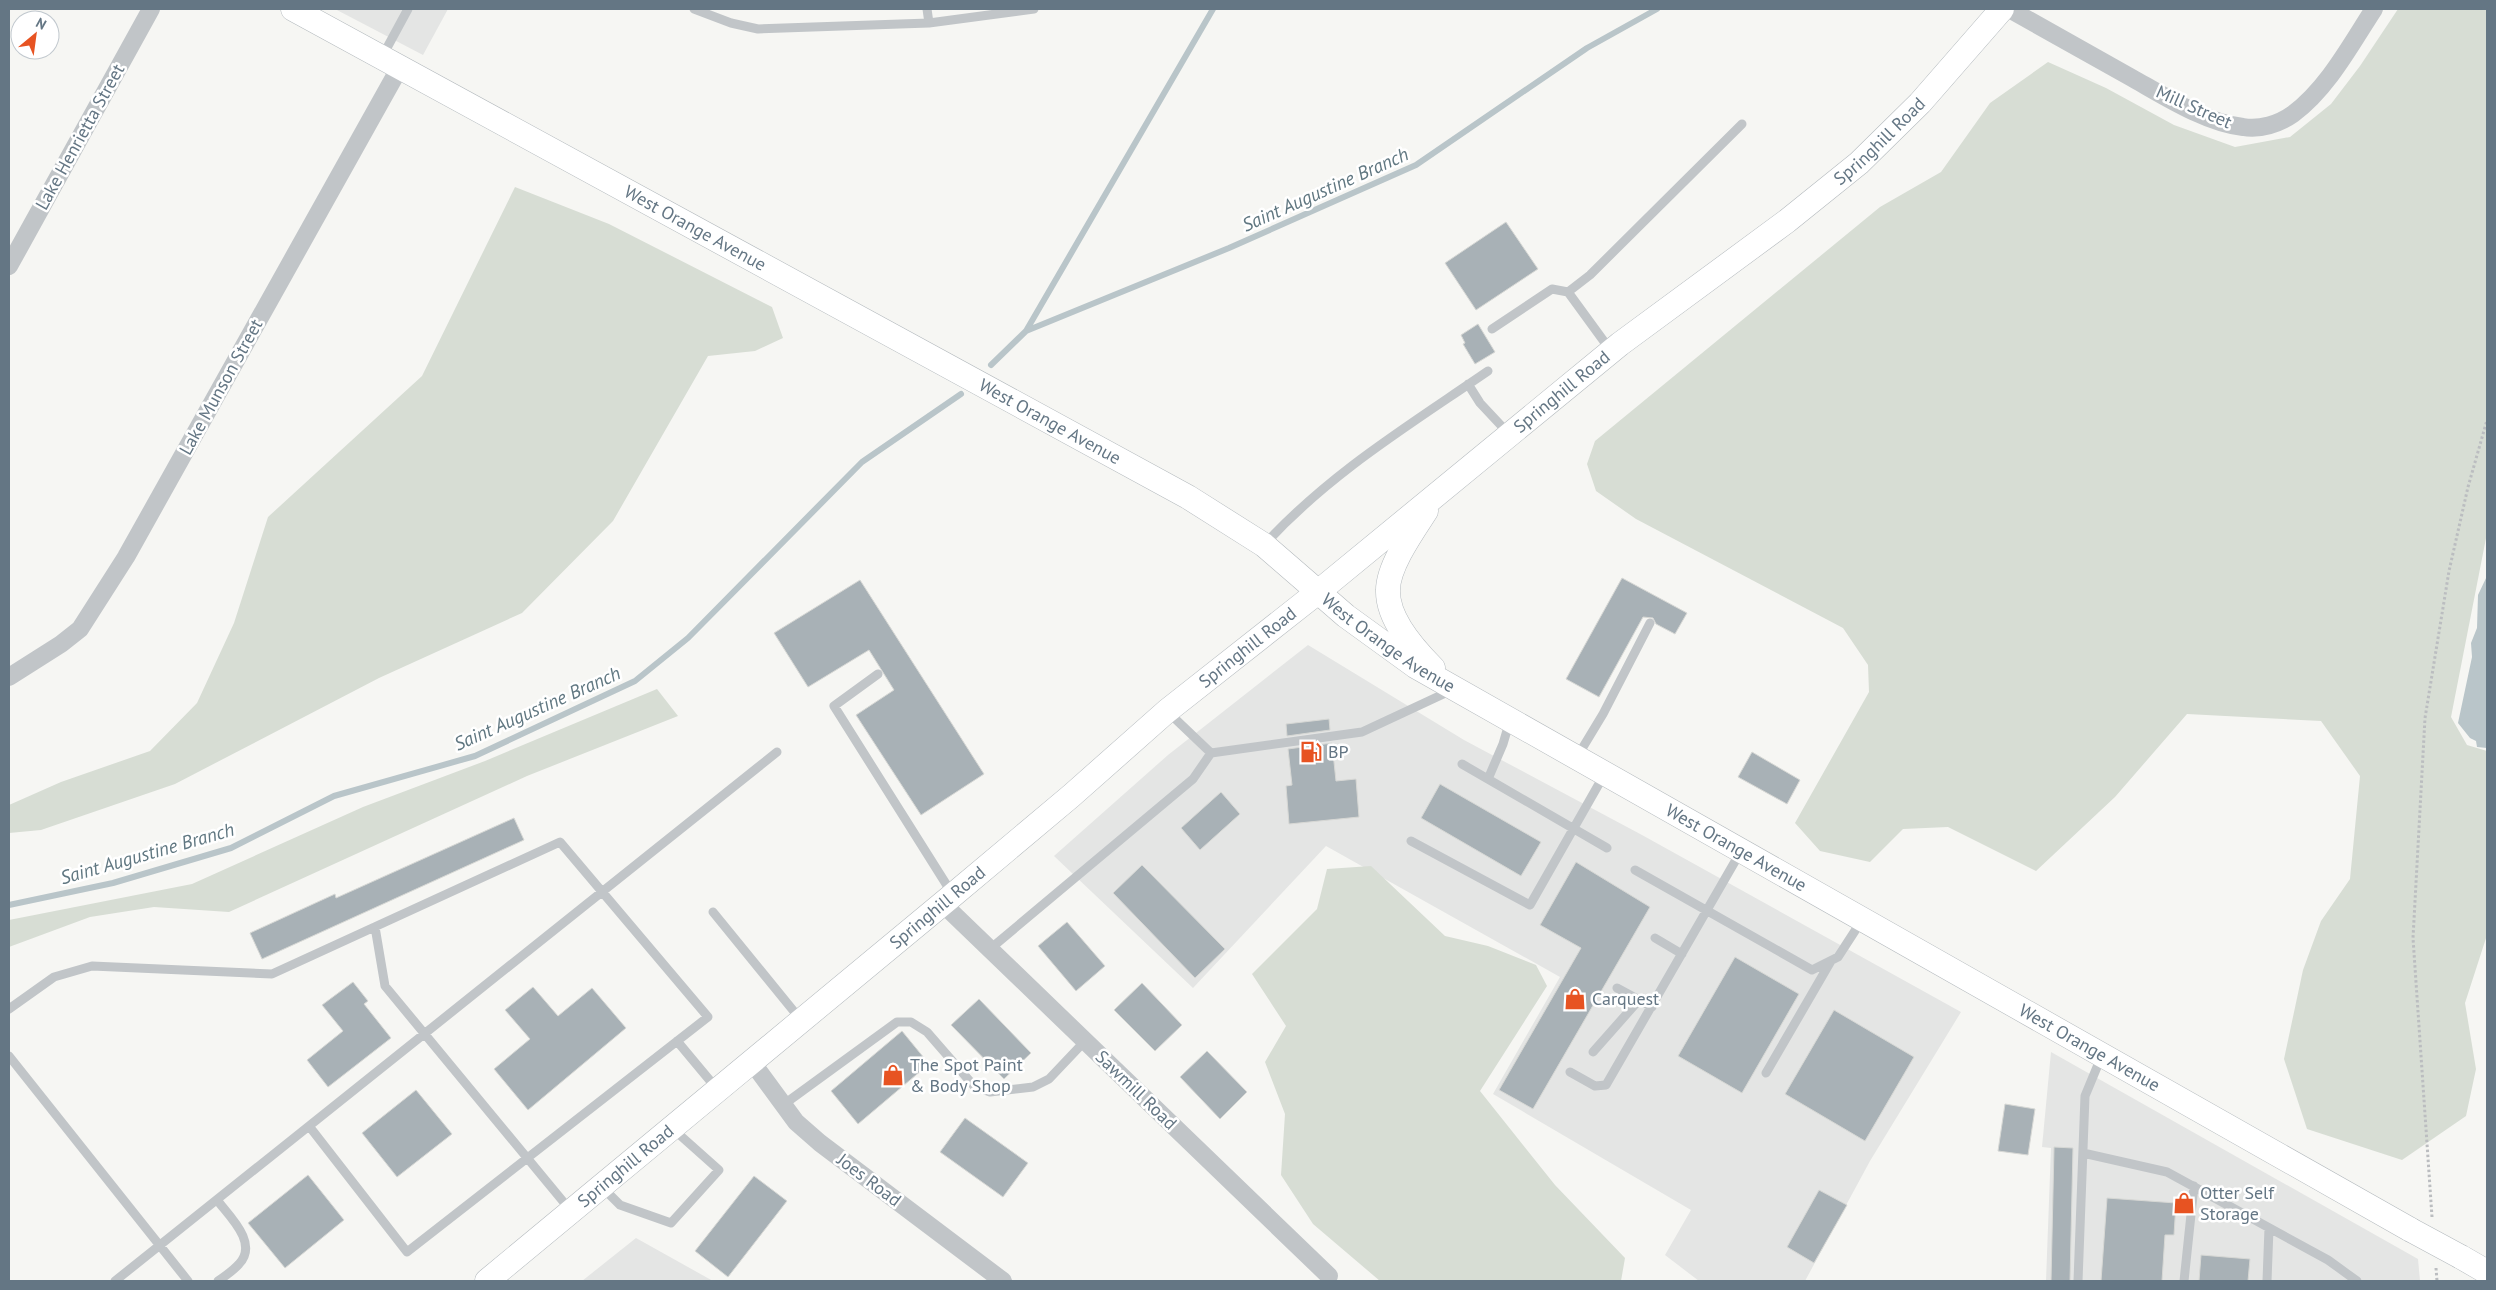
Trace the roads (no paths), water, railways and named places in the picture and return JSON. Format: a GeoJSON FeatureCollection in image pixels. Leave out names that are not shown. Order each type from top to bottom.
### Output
{"type":"FeatureCollection","features":[{"type":"Feature","properties":{"kind":"main road","name":"West Orange Avenue"},"geometry":{"type":"LineString","coordinates":[[295,9],[1188,497],[1264,545],[1382,644],[1455,689],[2487,1272]]}},
{"type":"Feature","properties":{"kind":"main road","name":"Springhill Road"},"geometry":{"type":"LineString","coordinates":[[487,1281],[948,900],[1071,796],[1167,711],[1318,592],[1611,351],[1787,222],[1859,163],[1920,103],[2002,9]]}},
{"type":"Feature","properties":{"kind":"main road"},"geometry":{"type":"LineString","coordinates":[[1436,494],[1400,554],[1392,572],[1388,589],[1391,608],[1406,637],[1424,660],[1455,689]]}},
{"type":"Feature","properties":{"kind":"street","name":"Lake Henrietta Street"},"geometry":{"type":"LineString","coordinates":[[9,266],[151,9]]}},
{"type":"Feature","properties":{"kind":"street","name":"Mill Street"},"geometry":{"type":"LineString","coordinates":[[2009,9],[2170,100],[2201,114],[2245,128],[2263,127],[2279,122],[2293,114],[2328,78],[2374,9]]}},
{"type":"Feature","properties":{"kind":"street","name":"Lake Munson Street"},"geometry":{"type":"LineString","coordinates":[[9,677],[61,644],[86,621],[126,556],[391,62]]}},
{"type":"Feature","properties":{"kind":"street","name":"Sawmill Road"},"geometry":{"type":"LineString","coordinates":[[948,900],[990,949],[1328,1279]]}},
{"type":"Feature","properties":{"kind":"street","name":"Joes Road"},"geometry":{"type":"LineString","coordinates":[[752,1062],[796,1122],[820,1143],[1003,1281]]}},
{"type":"Feature","properties":{"kind":"lane"},"geometry":{"type":"LineString","coordinates":[[391,62],[408,9]]}},
{"type":"Feature","properties":{"kind":"lane"},"geometry":{"type":"LineString","coordinates":[[694,9],[708,16],[758,29],[929,23],[1034,9]]}},
{"type":"Feature","properties":{"kind":"lane"},"geometry":{"type":"LineString","coordinates":[[927,9],[929,23]]}},
{"type":"Feature","properties":{"kind":"lane"},"geometry":{"type":"LineString","coordinates":[[1568,292],[1590,275],[1742,124]]}},
{"type":"Feature","properties":{"kind":"lane"},"geometry":{"type":"LineString","coordinates":[[1492,329],[1552,289],[1568,292],[1611,351]]}},
{"type":"Feature","properties":{"kind":"lane"},"geometry":{"type":"LineString","coordinates":[[1264,545],[1287,519],[1367,452],[1488,371]]}},
{"type":"Feature","properties":{"kind":"lane"},"geometry":{"type":"LineString","coordinates":[[1468,384],[1480,403],[1509,434]]}},
{"type":"Feature","properties":{"kind":"lane"},"geometry":{"type":"LineString","coordinates":[[1576,758],[1603,714],[1650,624]]}},
{"type":"Feature","properties":{"kind":"lane"},"geometry":{"type":"LineString","coordinates":[[878,674],[834,706],[948,900]]}},
{"type":"Feature","properties":{"kind":"lane"},"geometry":{"type":"LineString","coordinates":[[990,949],[1194,779],[1211,753],[1362,732],[1431,702],[1455,689]]}},
{"type":"Feature","properties":{"kind":"lane"},"geometry":{"type":"LineString","coordinates":[[1167,711],[1211,753]]}},
{"type":"Feature","properties":{"kind":"lane"},"geometry":{"type":"LineString","coordinates":[[1488,779],[1503,744],[1510,720]]}},
{"type":"Feature","properties":{"kind":"lane"},"geometry":{"type":"LineString","coordinates":[[115,1281],[777,752]]}},
{"type":"Feature","properties":{"kind":"lane"},"geometry":{"type":"LineString","coordinates":[[1462,764],[1607,848]]}},
{"type":"Feature","properties":{"kind":"lane"},"geometry":{"type":"LineString","coordinates":[[1411,841],[1530,905],[1605,774]]}},
{"type":"Feature","properties":{"kind":"lane"},"geometry":{"type":"LineString","coordinates":[[9,1009],[54,977],[92,966],[272,974],[560,842],[708,1017],[407,1252],[309,1126]]}},
{"type":"Feature","properties":{"kind":"lane"},"geometry":{"type":"LineString","coordinates":[[1570,1072],[1595,1086],[1606,1085],[1742,851]]}},
{"type":"Feature","properties":{"kind":"lane"},"geometry":{"type":"LineString","coordinates":[[1635,870],[1812,970],[1838,957],[1862,919]]}},
{"type":"Feature","properties":{"kind":"lane"},"geometry":{"type":"LineString","coordinates":[[713,912],[802,1021]]}},
{"type":"Feature","properties":{"kind":"lane"},"geometry":{"type":"LineString","coordinates":[[375,926],[386,986],[571,1212]]}},
{"type":"Feature","properties":{"kind":"lane"},"geometry":{"type":"LineString","coordinates":[[1655,938],[1682,954]]}},
{"type":"Feature","properties":{"kind":"lane"},"geometry":{"type":"LineString","coordinates":[[1766,1073],[1830,961]]}},
{"type":"Feature","properties":{"kind":"lane"},"geometry":{"type":"LineString","coordinates":[[1617,988],[1652,1007]]}},
{"type":"Feature","properties":{"kind":"lane"},"geometry":{"type":"LineString","coordinates":[[1594,1052],[1638,1000]]}},
{"type":"Feature","properties":{"kind":"lane"},"geometry":{"type":"LineString","coordinates":[[783,1105],[897,1022],[911,1022],[927,1032],[974,1086],[990,1092],[1033,1088],[1049,1079],[1085,1041]]}},
{"type":"Feature","properties":{"kind":"lane"},"geometry":{"type":"LineString","coordinates":[[678,1040],[718,1090]]}},
{"type":"Feature","properties":{"kind":"lane"},"geometry":{"type":"LineString","coordinates":[[2078,1281],[2085,1096],[2102,1055]]}},
{"type":"Feature","properties":{"kind":"lane"},"geometry":{"type":"LineString","coordinates":[[9,1056],[188,1281]]}},
{"type":"Feature","properties":{"kind":"lane"},"geometry":{"type":"LineString","coordinates":[[601,1187],[620,1205],[671,1223],[718,1170],[672,1128]]}},
{"type":"Feature","properties":{"kind":"lane"},"geometry":{"type":"LineString","coordinates":[[2083,1153],[2167,1172],[2328,1260],[2357,1281]]}},
{"type":"Feature","properties":{"kind":"lane"},"geometry":{"type":"LineString","coordinates":[[2184,1281],[2194,1186]]}},
{"type":"Feature","properties":{"kind":"lane"},"geometry":{"type":"LineString","coordinates":[[217,1200],[243,1234],[245,1247],[241,1263],[218,1281]]}},
{"type":"Feature","properties":{"kind":"lane"},"geometry":{"type":"LineString","coordinates":[[2267,1281],[2269,1228]]}},
{"type":"Feature","properties":{"kind":"lane"},"geometry":{"type":"LineString","coordinates":[[2342,1271],[2343,1281]]}},
{"type":"Feature","properties":{"kind":"waterway"},"geometry":{"type":"LineString","coordinates":[[1026,331],[1213,9]]}},
{"type":"Feature","properties":{"kind":"waterway","name":"Saint Augustine Branch"},"geometry":{"type":"LineString","coordinates":[[991,365],[1026,331],[1229,248],[1416,165],[1587,48],[1657,9]]}},
{"type":"Feature","properties":{"kind":"waterway","name":"Saint Augustine Branch"},"geometry":{"type":"LineString","coordinates":[[9,905],[113,883],[231,848],[334,796],[475,756],[635,681],[688,638],[862,462],[961,394]]}},
{"type":"Feature","properties":{"kind":"place","name":"BP"},"geometry":{"type":"Point","coordinates":[1311,752]}},
{"type":"Feature","properties":{"kind":"place","name":"Carquest"},"geometry":{"type":"Point","coordinates":[1575,999]}},
{"type":"Feature","properties":{"kind":"place","name":"The Spot Paint & Body Shop"},"geometry":{"type":"Point","coordinates":[893,1075]}},
{"type":"Feature","properties":{"kind":"place","name":"Otter Self Storage"},"geometry":{"type":"Point","coordinates":[2184,1203]}}]}
